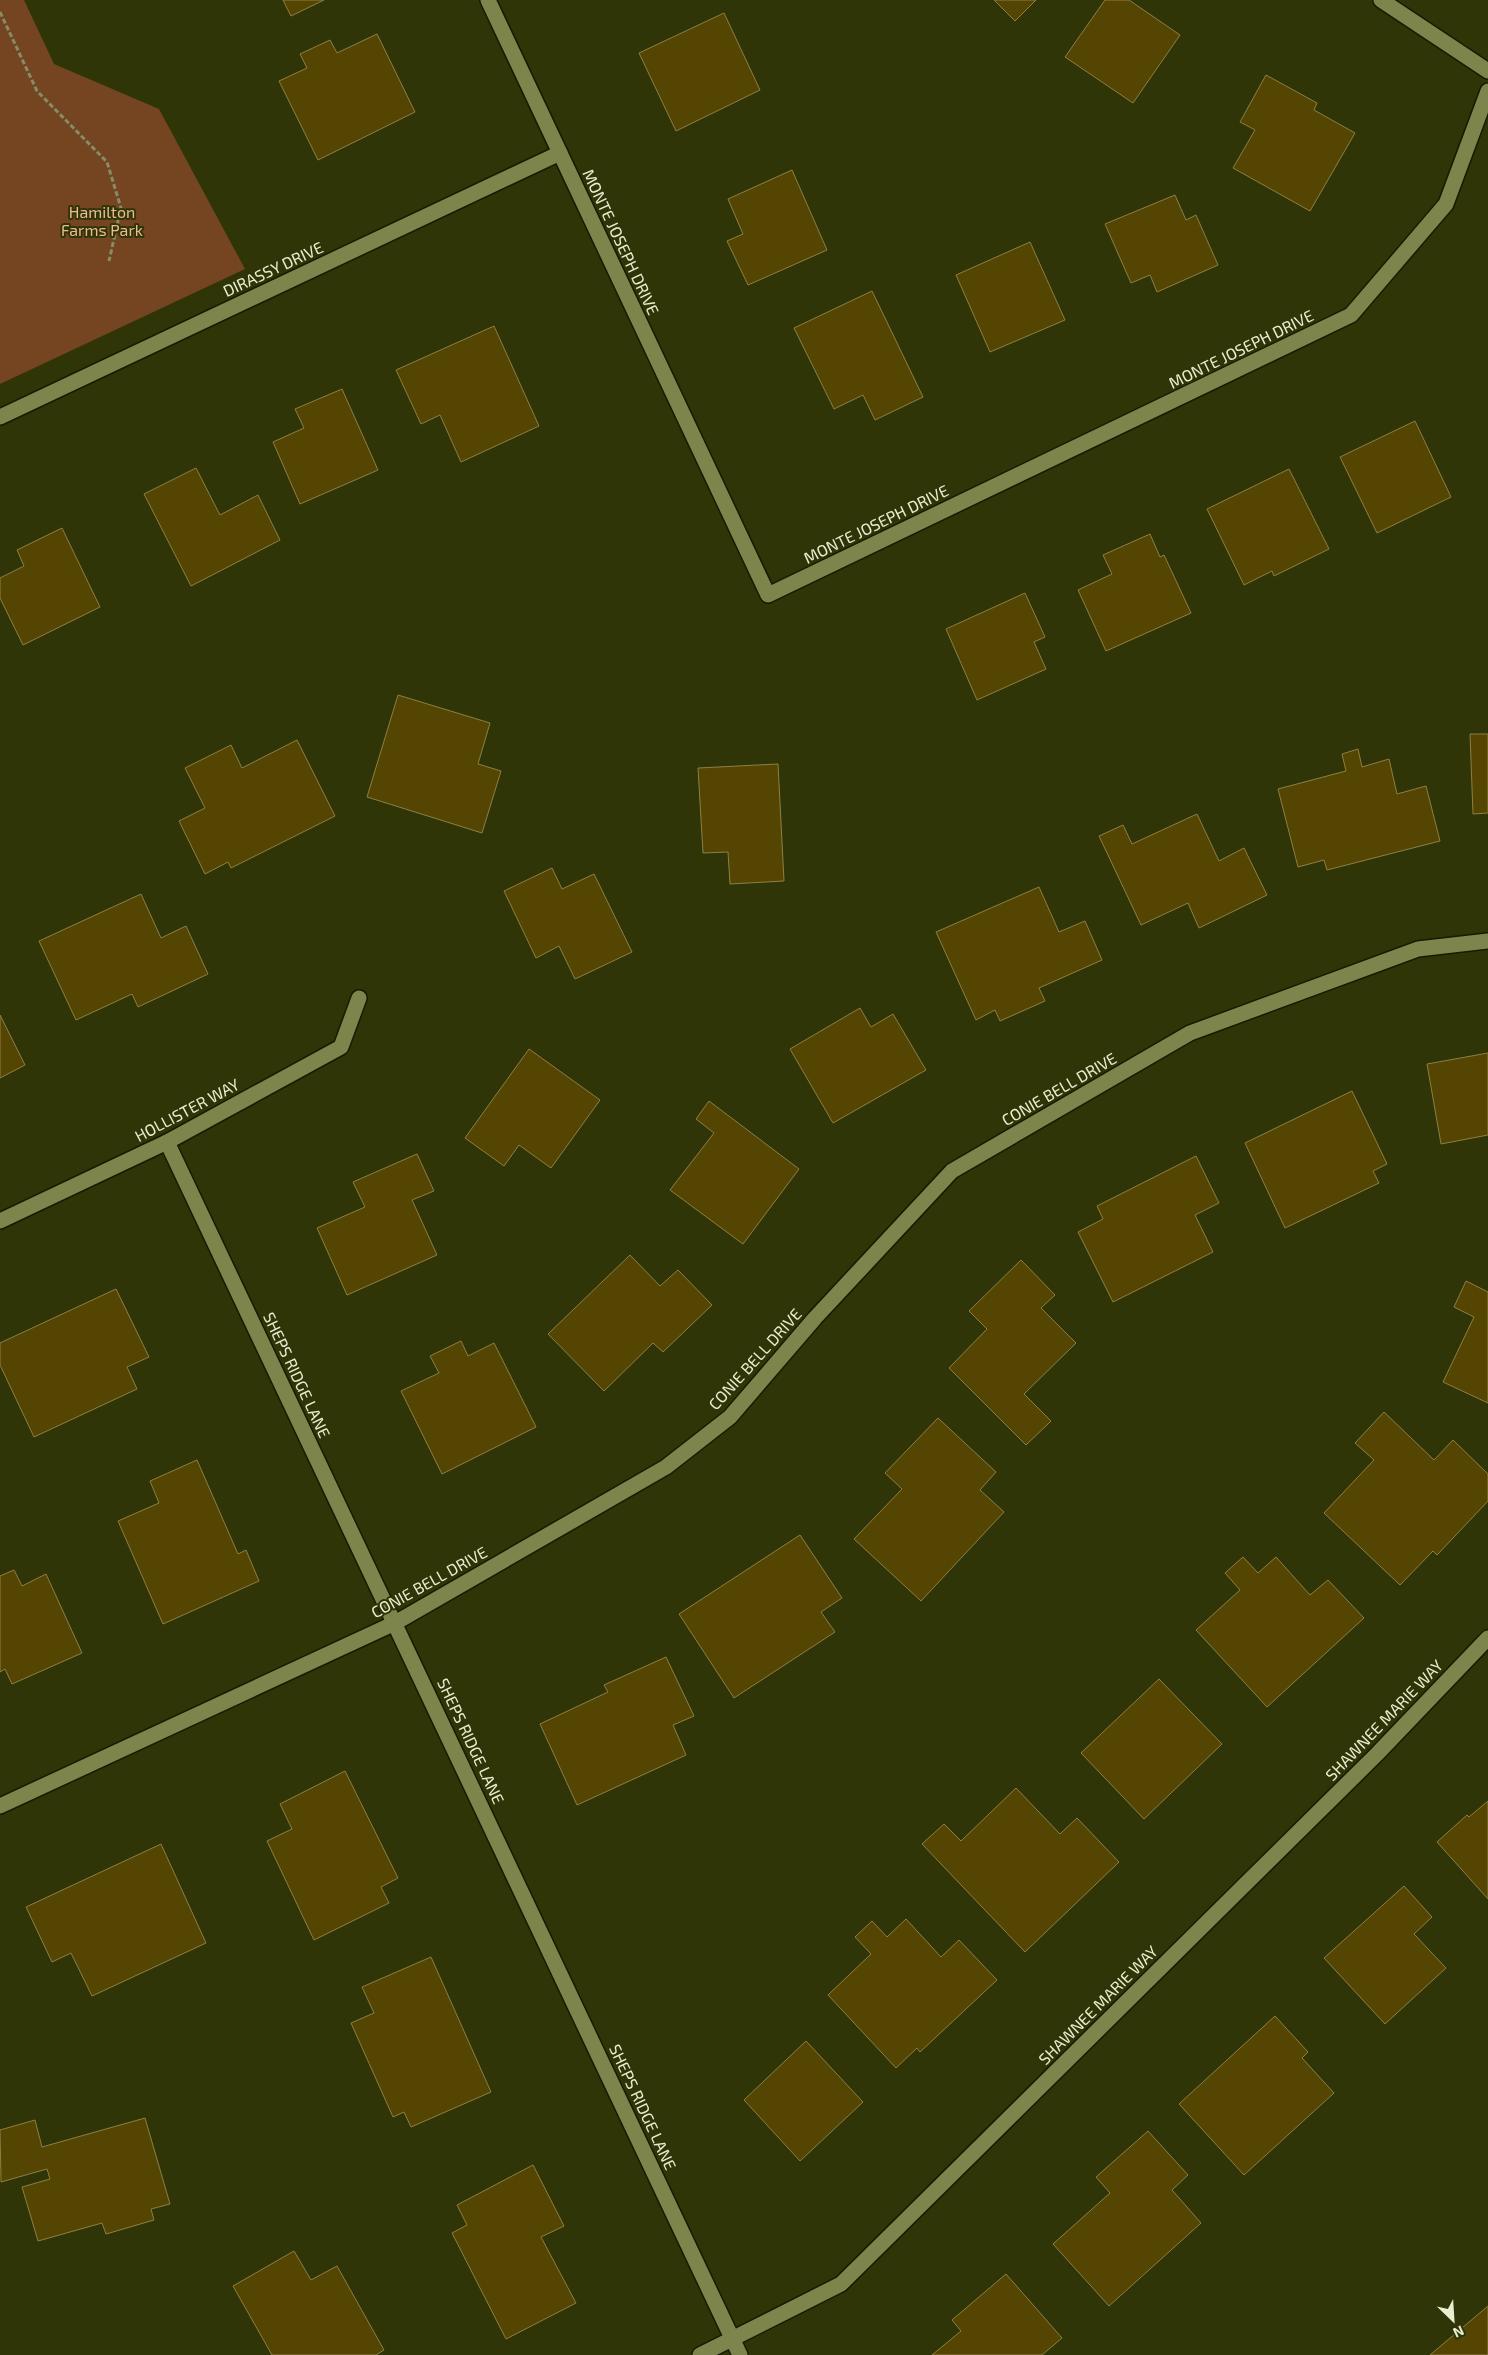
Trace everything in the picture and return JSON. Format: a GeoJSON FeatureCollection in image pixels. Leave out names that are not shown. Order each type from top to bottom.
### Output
{"type":"FeatureCollection","features":[{"type":"Feature","properties":{"kind":"street","name":"MONTE JOSEPH DRIVE"},"geometry":{"type":"LineString","coordinates":[[488,0],[768,595],[1351,315],[1446,204],[1488,91]]}},
{"type":"Feature","properties":{"kind":"street"},"geometry":{"type":"LineString","coordinates":[[1381,0],[1488,71]]}},
{"type":"Feature","properties":{"kind":"street","name":"DIRASSY DRIVE"},"geometry":{"type":"LineString","coordinates":[[0,417],[560,154]]}},
{"type":"Feature","properties":{"kind":"street","name":"CONIE BELL DRIVE"},"geometry":{"type":"LineString","coordinates":[[0,1806],[395,1622],[666,1467],[730,1417],[815,1318],[952,1171],[1190,1033],[1418,950],[1488,941]]}},
{"type":"Feature","properties":{"kind":"street","name":"HOLLISTER WAY"},"geometry":{"type":"LineString","coordinates":[[0,1221],[167,1142],[341,1047],[359,998]]}},
{"type":"Feature","properties":{"kind":"street","name":"SHEPS RIDGE LANE"},"geometry":{"type":"LineString","coordinates":[[167,1142],[740,2355]]}},
{"type":"Feature","properties":{"kind":"street","name":"SHAWNEE MARIE WAY"},"geometry":{"type":"LineString","coordinates":[[700,2355],[841,2284],[1378,1754],[1488,1638]]}},
{"type":"Feature","properties":{"kind":"path"},"geometry":{"type":"LineString","coordinates":[[0,12],[37,90],[107,162],[122,208],[109,261]]}},
{"type":"Feature","properties":{"kind":"green space","name":"Hamilton Farms Park"},"geometry":{"type":"Polygon","coordinates":[[[0,0],[24,0],[54,64],[159,109],[245,269],[0,384],[0,0]]]}},
{"type":"Feature","properties":{"kind":"building"},"geometry":{"type":"Polygon","coordinates":[[[283,0],[324,0],[291,16],[283,0]]]}},
{"type":"Feature","properties":{"kind":"building"},"geometry":{"type":"Polygon","coordinates":[[[994,0],[1036,0],[1015,21],[994,0]]]}},
{"type":"Feature","properties":{"kind":"building"},"geometry":{"type":"Polygon","coordinates":[[[1105,0],[1129,0],[1180,35],[1133,103],[1065,57],[1105,0]]]}},
{"type":"Feature","properties":{"kind":"building"},"geometry":{"type":"Polygon","coordinates":[[[724,13],[760,90],[676,131],[639,53],[724,13]]]}},
{"type":"Feature","properties":{"kind":"building"},"geometry":{"type":"Polygon","coordinates":[[[377,34],[415,112],[318,160],[279,81],[307,68],[300,54],[330,40],[337,53],[377,34]]]}},
{"type":"Feature","properties":{"kind":"building"},"geometry":{"type":"Polygon","coordinates":[[[1266,75],[1317,103],[1314,110],[1355,133],[1310,211],[1233,168],[1255,130],[1240,122],[1266,75]]]}},
{"type":"Feature","properties":{"kind":"building"},"geometry":{"type":"Polygon","coordinates":[[[792,170],[827,250],[748,285],[727,241],[743,234],[728,199],[792,170]]]}},
{"type":"Feature","properties":{"kind":"building"},"geometry":{"type":"Polygon","coordinates":[[[1175,195],[1186,220],[1196,215],[1218,265],[1157,292],[1150,275],[1131,283],[1105,224],[1175,195]]]}},
{"type":"Feature","properties":{"kind":"building"},"geometry":{"type":"Polygon","coordinates":[[[1030,242],[1065,320],[990,352],[956,275],[1030,242]]]}},
{"type":"Feature","properties":{"kind":"building"},"geometry":{"type":"Polygon","coordinates":[[[872,291],[923,397],[875,420],[863,395],[834,409],[794,328],[872,291]]]}},
{"type":"Feature","properties":{"kind":"building"},"geometry":{"type":"Polygon","coordinates":[[[494,326],[539,426],[461,462],[440,415],[421,424],[396,370],[494,326]]]}},
{"type":"Feature","properties":{"kind":"building"},"geometry":{"type":"Polygon","coordinates":[[[342,389],[378,470],[300,504],[273,442],[304,428],[295,409],[342,389]]]}},
{"type":"Feature","properties":{"kind":"building"},"geometry":{"type":"Polygon","coordinates":[[[1415,421],[1451,497],[1377,533],[1340,457],[1415,421]]]}},
{"type":"Feature","properties":{"kind":"building"},"geometry":{"type":"Polygon","coordinates":[[[196,468],[220,515],[258,495],[280,540],[191,586],[144,494],[196,468]]]}},
{"type":"Feature","properties":{"kind":"building"},"geometry":{"type":"Polygon","coordinates":[[[1289,469],[1329,549],[1274,576],[1272,571],[1244,585],[1207,509],[1289,469]]]}},
{"type":"Feature","properties":{"kind":"building"},"geometry":{"type":"Polygon","coordinates":[[[62,528],[100,607],[23,645],[0,598],[0,578],[24,566],[17,550],[62,528]]]}},
{"type":"Feature","properties":{"kind":"building"},"geometry":{"type":"Polygon","coordinates":[[[1150,534],[1160,557],[1164,555],[1191,613],[1106,651],[1078,590],[1112,574],[1103,555],[1150,534]]]}},
{"type":"Feature","properties":{"kind":"building"},"geometry":{"type":"Polygon","coordinates":[[[1025,593],[1045,637],[1034,642],[1046,669],[977,700],[946,629],[1025,593]]]}},
{"type":"Feature","properties":{"kind":"building"},"geometry":{"type":"Polygon","coordinates":[[[398,695],[490,723],[478,764],[501,771],[482,833],[367,797],[398,695]]]}},
{"type":"Feature","properties":{"kind":"building"},"geometry":{"type":"Polygon","coordinates":[[[1470,734],[1488,734],[1488,813],[1473,814],[1470,734]]]}},
{"type":"Feature","properties":{"kind":"building"},"geometry":{"type":"Polygon","coordinates":[[[297,740],[335,816],[231,868],[228,862],[205,874],[179,821],[205,808],[185,768],[231,745],[242,768],[297,740]]]}},
{"type":"Feature","properties":{"kind":"building"},"geometry":{"type":"Polygon","coordinates":[[[1358,749],[1362,767],[1389,759],[1397,794],[1426,786],[1440,841],[1327,870],[1324,860],[1298,867],[1278,789],[1346,771],[1342,754],[1358,749]]]}},
{"type":"Feature","properties":{"kind":"building"},"geometry":{"type":"Polygon","coordinates":[[[778,764],[784,881],[730,884],[728,852],[703,853],[698,768],[778,764]]]}},
{"type":"Feature","properties":{"kind":"building"},"geometry":{"type":"Polygon","coordinates":[[[1197,814],[1219,861],[1244,848],[1267,895],[1199,928],[1188,903],[1141,925],[1099,836],[1123,825],[1132,844],[1197,814]]]}},
{"type":"Feature","properties":{"kind":"building"},"geometry":{"type":"Polygon","coordinates":[[[552,868],[562,889],[594,874],[632,952],[575,979],[559,946],[536,958],[504,891],[552,868]]]}},
{"type":"Feature","properties":{"kind":"building"},"geometry":{"type":"Polygon","coordinates":[[[1039,887],[1059,932],[1085,921],[1102,960],[1039,988],[1045,1001],[1000,1021],[995,1010],[976,1020],[936,932],[1039,887]]]}},
{"type":"Feature","properties":{"kind":"building"},"geometry":{"type":"Polygon","coordinates":[[[141,894],[161,938],[186,926],[208,974],[138,1007],[132,994],[76,1020],[39,941],[141,894]]]}},
{"type":"Feature","properties":{"kind":"building"},"geometry":{"type":"Polygon","coordinates":[[[860,1008],[871,1027],[893,1014],[926,1070],[833,1123],[790,1049],[860,1008]]]}},
{"type":"Feature","properties":{"kind":"building"},"geometry":{"type":"Polygon","coordinates":[[[0,1015],[25,1065],[0,1078],[0,1015]]]}},
{"type":"Feature","properties":{"kind":"building"},"geometry":{"type":"Polygon","coordinates":[[[529,1049],[600,1100],[551,1168],[519,1145],[504,1166],[465,1138],[529,1049]]]}},
{"type":"Feature","properties":{"kind":"building"},"geometry":{"type":"Polygon","coordinates":[[[1488,1053],[1488,1135],[1441,1144],[1427,1064],[1488,1053]]]}},
{"type":"Feature","properties":{"kind":"building"},"geometry":{"type":"Polygon","coordinates":[[[1352,1091],[1387,1164],[1373,1171],[1379,1183],[1285,1228],[1245,1143],[1352,1091]]]}},
{"type":"Feature","properties":{"kind":"building"},"geometry":{"type":"Polygon","coordinates":[[[709,1101],[799,1169],[743,1244],[670,1190],[714,1133],[696,1119],[709,1101]]]}},
{"type":"Feature","properties":{"kind":"building"},"geometry":{"type":"Polygon","coordinates":[[[417,1154],[434,1191],[412,1200],[437,1255],[347,1295],[317,1228],[365,1207],[353,1182],[417,1154]]]}},
{"type":"Feature","properties":{"kind":"building"},"geometry":{"type":"Polygon","coordinates":[[[1196,1156],[1219,1203],[1195,1215],[1213,1252],[1113,1302],[1078,1232],[1103,1219],[1097,1206],[1196,1156]]]}},
{"type":"Feature","properties":{"kind":"building"},"geometry":{"type":"Polygon","coordinates":[[[630,1255],[660,1286],[678,1270],[712,1305],[663,1352],[653,1343],[604,1391],[548,1334],[630,1255]]]}},
{"type":"Feature","properties":{"kind":"building"},"geometry":{"type":"Polygon","coordinates":[[[1021,1260],[1055,1295],[1041,1308],[1076,1343],[1024,1394],[1051,1421],[1026,1445],[949,1368],[987,1329],[969,1311],[1021,1260]]]}},
{"type":"Feature","properties":{"kind":"building"},"geometry":{"type":"Polygon","coordinates":[[[1466,1281],[1488,1292],[1488,1403],[1443,1382],[1474,1317],[1454,1307],[1466,1281]]]}},
{"type":"Feature","properties":{"kind":"building"},"geometry":{"type":"Polygon","coordinates":[[[116,1289],[149,1357],[127,1367],[137,1389],[34,1437],[0,1365],[0,1343],[116,1289]]]}},
{"type":"Feature","properties":{"kind":"building"},"geometry":{"type":"Polygon","coordinates":[[[461,1341],[468,1356],[494,1343],[536,1427],[442,1474],[401,1391],[439,1373],[430,1356],[461,1341]]]}},
{"type":"Feature","properties":{"kind":"building"},"geometry":{"type":"Polygon","coordinates":[[[1384,1412],[1434,1460],[1453,1440],[1488,1474],[1488,1501],[1437,1555],[1433,1551],[1400,1585],[1324,1513],[1374,1460],[1355,1443],[1384,1412]]]}},
{"type":"Feature","properties":{"kind":"building"},"geometry":{"type":"Polygon","coordinates":[[[938,1418],[996,1472],[980,1490],[1004,1512],[921,1601],[854,1539],[902,1489],[885,1473],[938,1418]]]}},
{"type":"Feature","properties":{"kind":"building"},"geometry":{"type":"Polygon","coordinates":[[[197,1460],[238,1554],[246,1550],[259,1581],[163,1624],[118,1521],[159,1503],[150,1481],[197,1460]]]}},
{"type":"Feature","properties":{"kind":"building"},"geometry":{"type":"Polygon","coordinates":[[[800,1535],[842,1598],[821,1612],[835,1632],[734,1698],[679,1614],[800,1535]]]}},
{"type":"Feature","properties":{"kind":"building"},"geometry":{"type":"Polygon","coordinates":[[[1243,1557],[1258,1573],[1276,1557],[1310,1595],[1328,1580],[1364,1618],[1267,1707],[1196,1630],[1240,1590],[1225,1573],[1243,1557]]]}},
{"type":"Feature","properties":{"kind":"building"},"geometry":{"type":"Polygon","coordinates":[[[14,1570],[22,1586],[46,1574],[82,1653],[12,1684],[5,1669],[0,1672],[0,1576],[14,1570]]]}},
{"type":"Feature","properties":{"kind":"building"},"geometry":{"type":"Polygon","coordinates":[[[666,1657],[694,1716],[673,1725],[686,1755],[577,1805],[540,1724],[608,1692],[604,1685],[666,1657]]]}},
{"type":"Feature","properties":{"kind":"building"},"geometry":{"type":"Polygon","coordinates":[[[1159,1679],[1222,1744],[1144,1819],[1081,1753],[1159,1679]]]}},
{"type":"Feature","properties":{"kind":"building"},"geometry":{"type":"Polygon","coordinates":[[[345,1771],[398,1878],[381,1887],[389,1903],[314,1940],[267,1841],[292,1829],[280,1804],[345,1771]]]}},
{"type":"Feature","properties":{"kind":"building"},"geometry":{"type":"Polygon","coordinates":[[[1016,1788],[1060,1834],[1077,1818],[1119,1862],[1025,1952],[922,1844],[944,1824],[961,1841],[1016,1788]]]}},
{"type":"Feature","properties":{"kind":"building"},"geometry":{"type":"Polygon","coordinates":[[[1488,1801],[1488,1899],[1437,1842],[1467,1815],[1469,1817],[1488,1801]]]}},
{"type":"Feature","properties":{"kind":"building"},"geometry":{"type":"Polygon","coordinates":[[[161,1844],[206,1943],[92,1996],[71,1953],[52,1962],[26,1907],[161,1844]]]}},
{"type":"Feature","properties":{"kind":"building"},"geometry":{"type":"Polygon","coordinates":[[[1404,1886],[1432,1917],[1414,1934],[1446,1968],[1385,2024],[1324,1958],[1404,1886]]]}},
{"type":"Feature","properties":{"kind":"building"},"geometry":{"type":"Polygon","coordinates":[[[906,1919],[941,1957],[959,1940],[997,1980],[920,2052],[917,2048],[896,2068],[828,1995],[871,1954],[855,1937],[872,1921],[887,1937],[906,1919]]]}},
{"type":"Feature","properties":{"kind":"building"},"geometry":{"type":"Polygon","coordinates":[[[431,1957],[491,2092],[411,2127],[404,2112],[393,2117],[351,2023],[374,2013],[362,1987],[431,1957]]]}},
{"type":"Feature","properties":{"kind":"building"},"geometry":{"type":"Polygon","coordinates":[[[1275,2016],[1308,2052],[1302,2058],[1334,2093],[1244,2175],[1179,2104],[1275,2016]]]}},
{"type":"Feature","properties":{"kind":"building"},"geometry":{"type":"Polygon","coordinates":[[[806,2041],[863,2102],[800,2161],[744,2100],[806,2041]]]}},
{"type":"Feature","properties":{"kind":"building"},"geometry":{"type":"Polygon","coordinates":[[[145,2118],[170,2204],[151,2209],[154,2220],[106,2234],[102,2223],[38,2241],[22,2187],[50,2179],[47,2169],[1,2182],[0,2130],[35,2120],[42,2147],[145,2118]]]}},
{"type":"Feature","properties":{"kind":"building"},"geometry":{"type":"Polygon","coordinates":[[[1148,2131],[1188,2175],[1172,2190],[1201,2223],[1109,2306],[1053,2244],[1110,2193],[1096,2177],[1148,2131]]]}},
{"type":"Feature","properties":{"kind":"building"},"geometry":{"type":"Polygon","coordinates":[[[533,2165],[564,2226],[541,2237],[576,2303],[506,2339],[452,2233],[467,2225],[457,2205],[533,2165]]]}},
{"type":"Feature","properties":{"kind":"building"},"geometry":{"type":"Polygon","coordinates":[[[294,2251],[311,2280],[337,2266],[384,2350],[376,2355],[272,2355],[233,2286],[294,2251]]]}},
{"type":"Feature","properties":{"kind":"building"},"geometry":{"type":"Polygon","coordinates":[[[1006,2274],[1062,2338],[1042,2355],[932,2355],[961,2331],[952,2320],[1006,2274]]]}},
{"type":"Feature","properties":{"kind":"building"},"geometry":{"type":"Polygon","coordinates":[[[1488,2306],[1488,2355],[1430,2355],[1488,2306]]]}}]}
